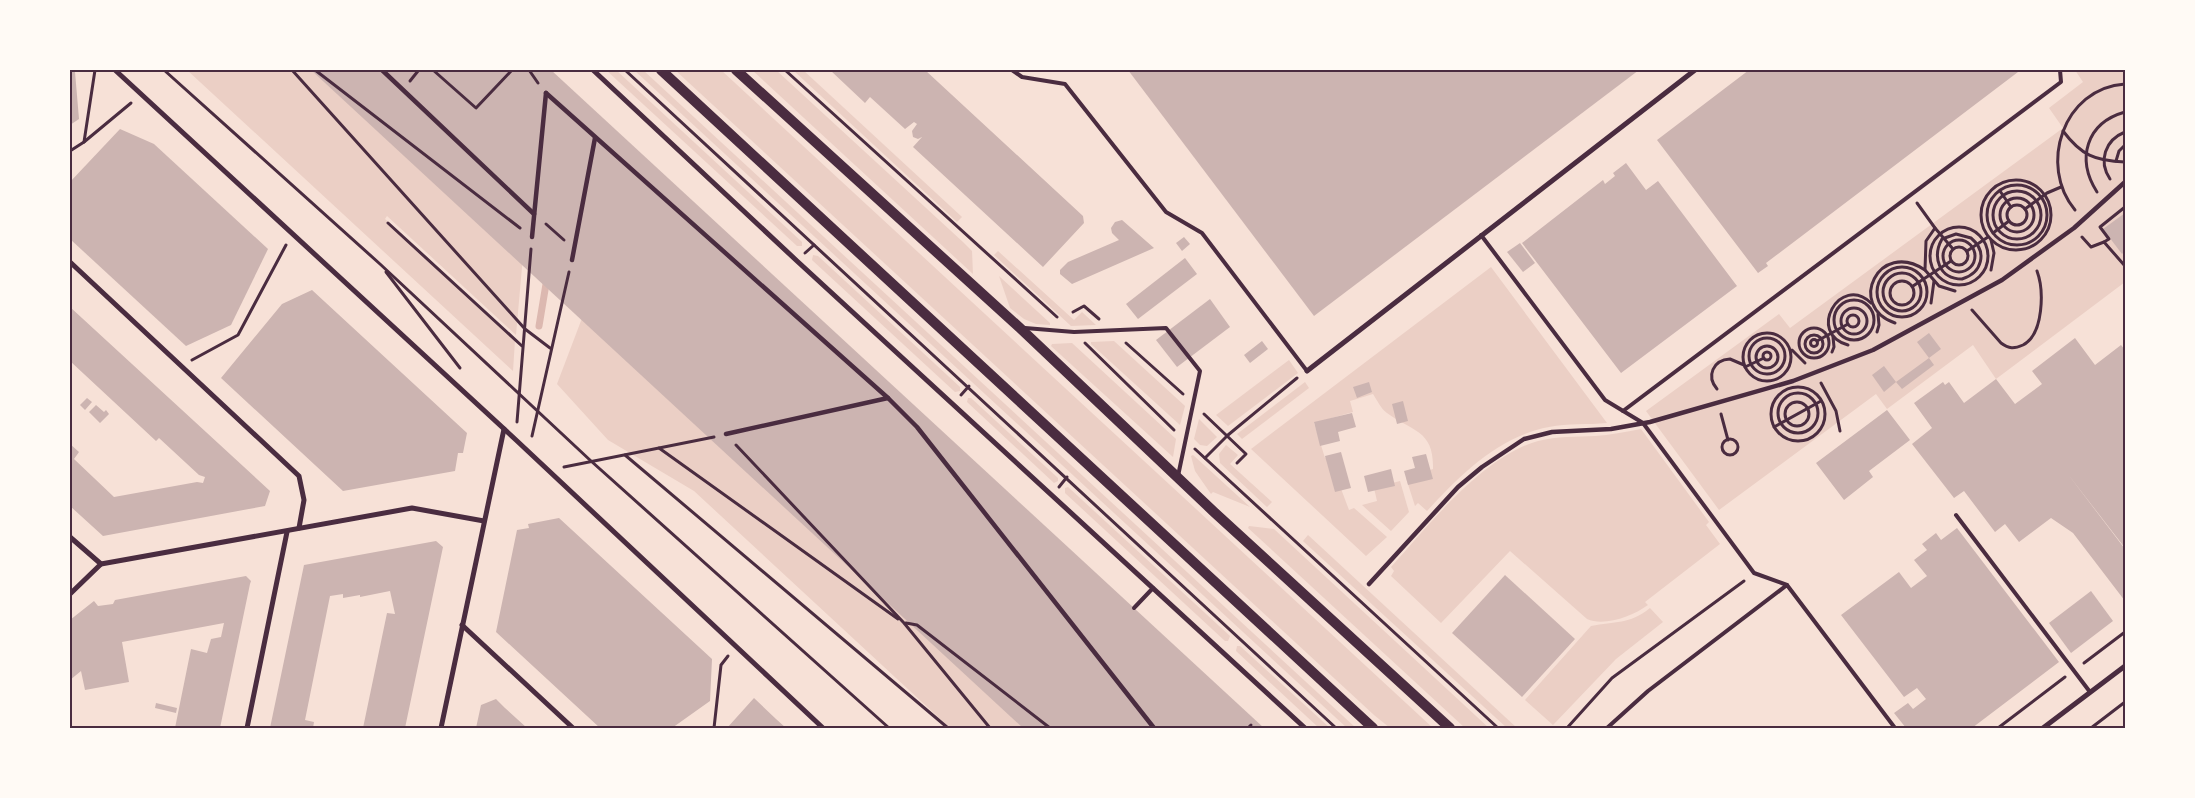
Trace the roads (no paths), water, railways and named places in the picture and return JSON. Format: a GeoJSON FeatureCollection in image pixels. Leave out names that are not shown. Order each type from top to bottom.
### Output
{"type":"FeatureCollection","features":[{"type":"Feature","properties":{"kind":"main road"},"geometry":{"type":"LineString","coordinates":[[661,70],[1374,728]]}},
{"type":"Feature","properties":{"kind":"main road"},"geometry":{"type":"LineString","coordinates":[[736,70],[1020,328],[1214,512],[1450,728]]}},
{"type":"Feature","properties":{"kind":"street"},"geometry":{"type":"LineString","coordinates":[[116,70],[528,451],[823,728]]}},
{"type":"Feature","properties":{"kind":"street"},"geometry":{"type":"LineString","coordinates":[[382,70],[534,214]]}},
{"type":"Feature","properties":{"kind":"street"},"geometry":{"type":"LineString","coordinates":[[593,70],[797,261],[1305,728]]}},
{"type":"Feature","properties":{"kind":"street"},"geometry":{"type":"LineString","coordinates":[[1307,370],[1695,70]]}},
{"type":"Feature","properties":{"kind":"street"},"geometry":{"type":"LineString","coordinates":[[532,237],[546,93],[888,398],[916,427],[1154,728]]}},
{"type":"Feature","properties":{"kind":"street"},"geometry":{"type":"LineString","coordinates":[[572,260],[595,138]]}},
{"type":"Feature","properties":{"kind":"street"},"geometry":{"type":"LineString","coordinates":[[1369,584],[1458,488],[1482,467],[1524,440],[1552,432],[1611,429],[1718,404],[1873,350],[1983,290],[2032,259],[2074,228],[2125,182]]}},
{"type":"Feature","properties":{"kind":"street"},"geometry":{"type":"LineString","coordinates":[[70,262],[299,476],[304,500],[299,528]]}},
{"type":"Feature","properties":{"kind":"street"},"geometry":{"type":"LineString","coordinates":[[726,434],[888,398]]}},
{"type":"Feature","properties":{"kind":"street"},"geometry":{"type":"LineString","coordinates":[[440,728],[504,429]]}},
{"type":"Feature","properties":{"kind":"street"},"geometry":{"type":"LineString","coordinates":[[70,594],[101,564],[412,508],[484,521]]}},
{"type":"Feature","properties":{"kind":"street"},"geometry":{"type":"LineString","coordinates":[[247,728],[287,532]]}},
{"type":"Feature","properties":{"kind":"street"},"geometry":{"type":"LineString","coordinates":[[70,537],[101,564]]}},
{"type":"Feature","properties":{"kind":"street"},"geometry":{"type":"LineString","coordinates":[[462,625],[573,728]]}},
{"type":"Feature","properties":{"kind":"street"},"geometry":{"type":"LineString","coordinates":[[2043,728],[2125,666]]}},
{"type":"Feature","properties":{"kind":"lane"},"geometry":{"type":"LineString","coordinates":[[1012,70],[1022,77],[1065,84],[1166,212],[1202,234],[1307,370]]}},
{"type":"Feature","properties":{"kind":"lane"},"geometry":{"type":"LineString","coordinates":[[1016,70],[1022,77]]}},
{"type":"Feature","properties":{"kind":"lane"},"geometry":{"type":"LineString","coordinates":[[1623,411],[2061,82],[2060,70]]}},
{"type":"Feature","properties":{"kind":"lane"},"geometry":{"type":"LineString","coordinates":[[1481,235],[1605,400],[1642,423],[1754,573],[1787,585],[1895,728]]}},
{"type":"Feature","properties":{"kind":"lane"},"geometry":{"type":"LineString","coordinates":[[1020,328],[1074,332],[1166,328],[1200,371],[1178,476]]}},
{"type":"Feature","properties":{"kind":"lane"},"geometry":{"type":"LineString","coordinates":[[1956,515],[2090,692]]}},
{"type":"Feature","properties":{"kind":"lane"},"geometry":{"type":"LineString","coordinates":[[1607,728],[1648,691],[1787,585]]}},
{"type":"Feature","properties":{"kind":"lane"},"geometry":{"type":"LineString","coordinates":[[1134,608],[1152,588]]}},
{"type":"Feature","properties":{"kind":"waterway"},"geometry":{"type":"LineString","coordinates":[[539,326],[547,278]]}}]}
